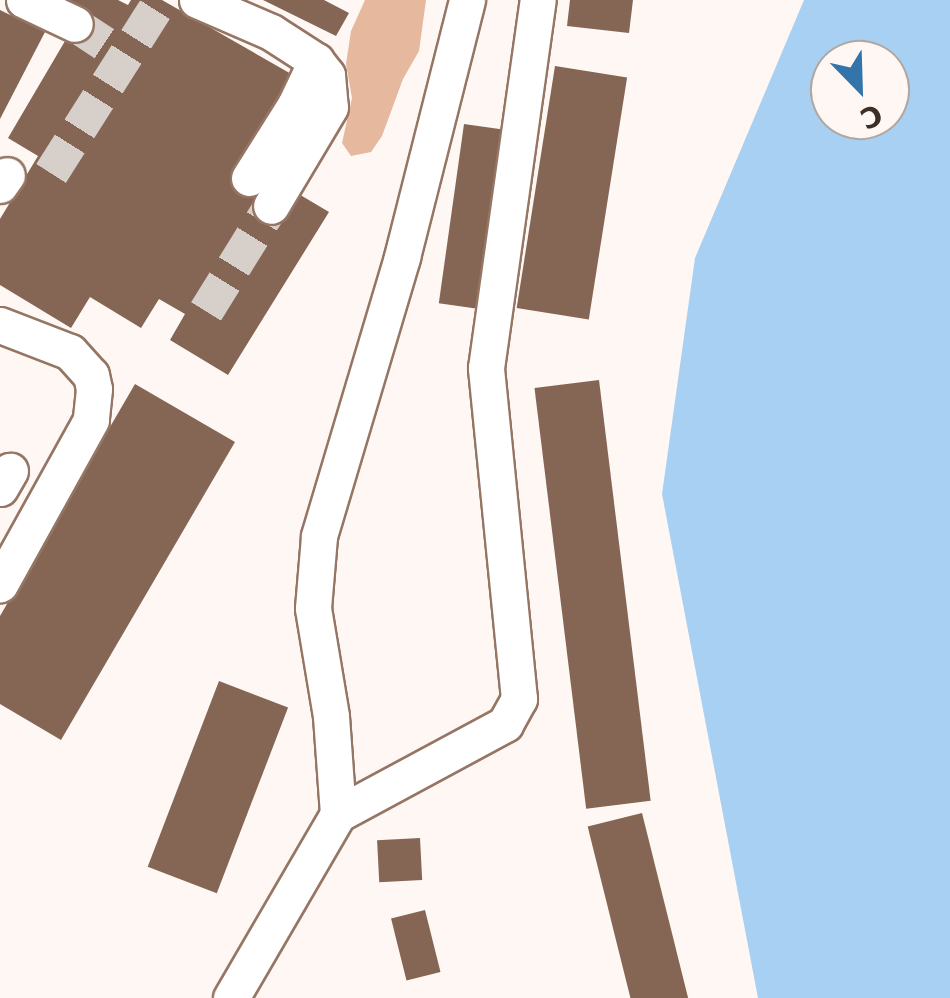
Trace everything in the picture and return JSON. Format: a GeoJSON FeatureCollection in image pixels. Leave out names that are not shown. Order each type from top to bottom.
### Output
{"type":"FeatureCollection","features":[{"type":"Feature","properties":{"kind":"lane"},"geometry":{"type":"LineString","coordinates":[[24,0],[75,24]]}},
{"type":"Feature","properties":{"kind":"lane"},"geometry":{"type":"LineString","coordinates":[[198,0],[271,32],[316,61],[327,75],[330,106],[271,206]]}},
{"type":"Feature","properties":{"kind":"lane"},"geometry":{"type":"LineString","coordinates":[[338,814],[331,716],[313,608],[318,536],[402,257],[468,0]]}},
{"type":"Feature","properties":{"kind":"lane"},"geometry":{"type":"LineString","coordinates":[[232,998],[338,814],[505,724],[519,699],[486,368],[538,0]]}},
{"type":"Feature","properties":{"kind":"lane"},"geometry":{"type":"LineString","coordinates":[[250,178],[316,61]]}},
{"type":"Feature","properties":{"kind":"lane"},"geometry":{"type":"LineString","coordinates":[[0,325],[70,352],[91,375],[94,389],[91,420],[0,584]]}},
{"type":"Feature","properties":{"kind":"shaded area"},"geometry":{"type":"Polygon","coordinates":[[[365,0],[426,0],[419,51],[403,79],[382,136],[371,152],[351,156],[342,143],[352,98],[346,64],[351,31],[365,0]]]}},
{"type":"Feature","properties":{"kind":"water"},"geometry":{"type":"Polygon","coordinates":[[[804,0],[950,0],[950,998],[758,998],[662,494],[695,258],[804,0]]]}},
{"type":"Feature","properties":{"kind":"building"},"geometry":{"type":"Polygon","coordinates":[[[64,0],[118,0],[128,5],[131,0],[162,0],[293,75],[297,193],[329,212],[228,375],[170,340],[185,314],[159,299],[141,328],[90,297],[71,328],[0,285],[0,219],[38,156],[8,138],[75,24],[64,0]]]}},
{"type":"Feature","properties":{"kind":"building"},"geometry":{"type":"Polygon","coordinates":[[[263,0],[324,0],[349,13],[336,36],[263,0]]]}},
{"type":"Feature","properties":{"kind":"building"},"geometry":{"type":"Polygon","coordinates":[[[570,0],[633,0],[629,33],[567,26],[570,0]]]}},
{"type":"Feature","properties":{"kind":"building"},"geometry":{"type":"Polygon","coordinates":[[[0,10],[45,32],[0,119],[0,10]]]}},
{"type":"Feature","properties":{"kind":"building"},"geometry":{"type":"Polygon","coordinates":[[[555,66],[627,77],[589,319],[517,308],[555,66]]]}},
{"type":"Feature","properties":{"kind":"building"},"geometry":{"type":"Polygon","coordinates":[[[464,124],[512,131],[486,310],[439,303],[464,124]]]}},
{"type":"Feature","properties":{"kind":"building"},"geometry":{"type":"Polygon","coordinates":[[[599,380],[651,801],[586,809],[534,388],[599,380]]]}},
{"type":"Feature","properties":{"kind":"building"},"geometry":{"type":"Polygon","coordinates":[[[135,384],[235,442],[61,740],[0,704],[0,616],[135,384]]]}},
{"type":"Feature","properties":{"kind":"building"},"geometry":{"type":"Polygon","coordinates":[[[219,681],[288,708],[217,893],[148,867],[219,681]]]}},
{"type":"Feature","properties":{"kind":"building"},"geometry":{"type":"Polygon","coordinates":[[[642,813],[688,998],[630,998],[588,827],[642,813]]]}},
{"type":"Feature","properties":{"kind":"building"},"geometry":{"type":"Polygon","coordinates":[[[420,838],[422,880],[379,882],[377,840],[420,838]]]}},
{"type":"Feature","properties":{"kind":"building"},"geometry":{"type":"Polygon","coordinates":[[[425,910],[440,972],[407,981],[391,918],[425,910]]]}},
{"type":"Feature","properties":{"kind":"tunnel"},"geometry":{"type":"LineString","coordinates":[[51,173],[161,0]]}},
{"type":"Feature","properties":{"kind":"tunnel"},"geometry":{"type":"LineString","coordinates":[[75,24],[116,51]]}},
{"type":"Feature","properties":{"kind":"tunnel"},"geometry":{"type":"LineString","coordinates":[[206,311],[271,206]]}}]}
